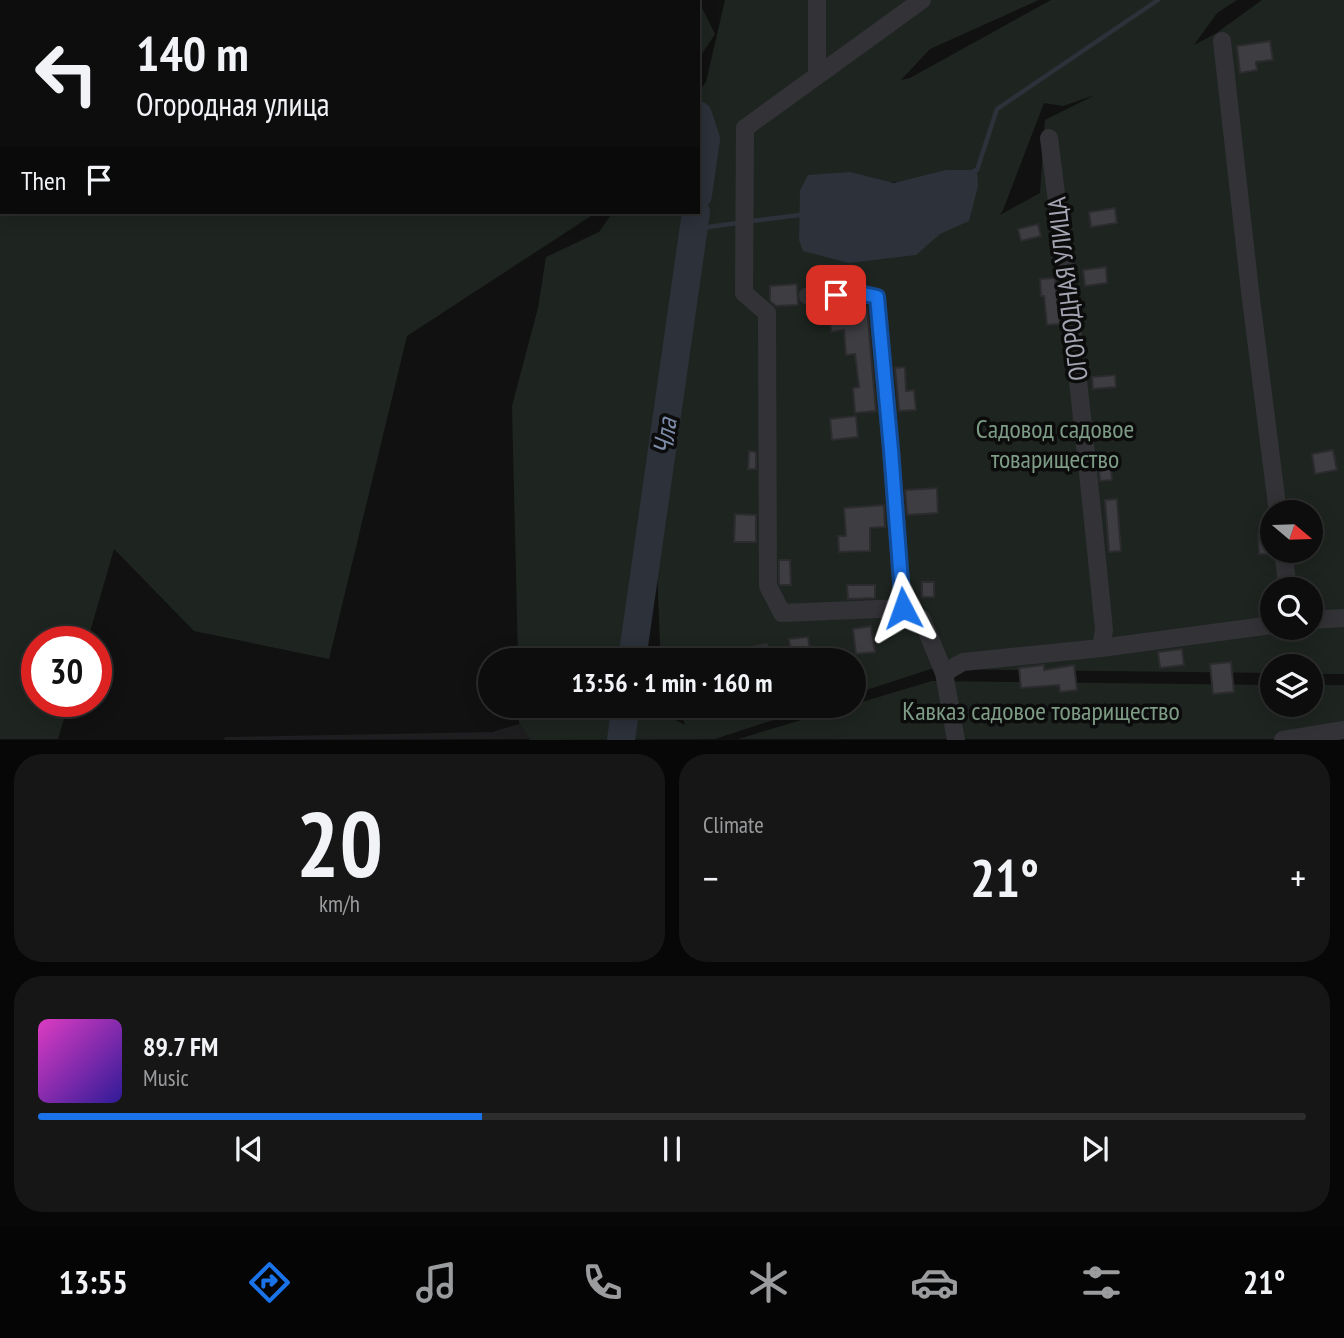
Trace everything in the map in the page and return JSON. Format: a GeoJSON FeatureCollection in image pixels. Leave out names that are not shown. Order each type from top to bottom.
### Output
{"type":"FeatureCollection","features":[{"type":"Feature","properties":{"kind":"street"},"geometry":{"type":"LineString","coordinates":[[817,0],[817,76]]}},
{"type":"Feature","properties":{"kind":"street"},"geometry":{"type":"LineString","coordinates":[[922,0],[745,128],[744,293],[767,313],[768,586],[782,613],[903,608],[922,619],[944,673],[956,740]]}},
{"type":"Feature","properties":{"kind":"street"},"geometry":{"type":"LineString","coordinates":[[1222,41],[1276,500]]}},
{"type":"Feature","properties":{"kind":"street","name":"ОГОРОДНАЯ УЛИЦА"},"geometry":{"type":"LineString","coordinates":[[1049,138],[1071,312],[1104,630],[1101,648]]}},
{"type":"Feature","properties":{"kind":"street"},"geometry":{"type":"LineString","coordinates":[[808,296],[864,294],[877,297],[903,608]]}},
{"type":"Feature","properties":{"kind":"street"},"geometry":{"type":"LineString","coordinates":[[1323,619],[1344,618]]}},
{"type":"Feature","properties":{"kind":"street"},"geometry":{"type":"LineString","coordinates":[[944,673],[963,662],[1101,648],[1260,627]]}},
{"type":"Feature","properties":{"kind":"street"},"geometry":{"type":"LineString","coordinates":[[1283,740],[1344,730]]}},
{"type":"Feature","properties":{"kind":"shaded area"},"geometry":{"type":"Polygon","coordinates":[[[946,170],[977,170],[978,186],[969,221],[940,234],[916,255],[849,263],[803,251],[799,240],[800,190],[808,175],[850,172],[894,183],[946,170]]]}},
{"type":"Feature","properties":{"kind":"shaded area"},"geometry":{"type":"Polygon","coordinates":[[[525,722],[530,739],[224,740],[225,737],[492,732],[525,722]]]}},
{"type":"Feature","properties":{"kind":"green space","name":"Садовод садовое товарищество"},"geometry":{"type":"Polygon","coordinates":[[[725,0],[1039,0],[930,49],[901,80],[910,78],[1051,0],[1237,0],[1217,13],[1194,45],[1215,34],[1262,0],[1344,0],[1344,674],[1323,674],[1323,654],[1260,654],[1260,673],[931,669],[866,690],[866,648],[661,648],[657,568],[647,648],[518,648],[512,406],[538,308],[546,257],[599,232],[612,214],[700,214],[700,90],[706,82],[725,0]],[[1095,95],[1063,106],[1044,103],[1000,215],[1040,193],[1045,120],[1095,95]],[[885,182],[910,238],[917,182],[885,182]]]}},
{"type":"Feature","properties":{"kind":"green space"},"geometry":{"type":"Polygon","coordinates":[[[700,4],[715,34],[700,57],[700,4]]]}},
{"type":"Feature","properties":{"kind":"green space"},"geometry":{"type":"Polygon","coordinates":[[[0,214],[594,214],[407,336],[329,659],[194,631],[114,549],[92,626],[21,626],[21,717],[65,717],[58,739],[0,739],[0,214]]]}},
{"type":"Feature","properties":{"kind":"green space","name":"Кавказ садовое товарищество"},"geometry":{"type":"Polygon","coordinates":[[[932,681],[1260,685],[1260,717],[1323,717],[1323,685],[1344,685],[1344,739],[738,739],[808,718],[866,718],[866,701],[932,681]]]}},
{"type":"Feature","properties":{"kind":"green space"},"geometry":{"type":"Polygon","coordinates":[[[519,718],[672,718],[685,725],[683,718],[779,718],[715,739],[530,740],[519,718]]]}},
{"type":"Feature","properties":{"kind":"building"},"geometry":{"type":"Polygon","coordinates":[[[1270,41],[1273,60],[1256,62],[1257,70],[1240,73],[1237,46],[1270,41]]]}},
{"type":"Feature","properties":{"kind":"building"},"geometry":{"type":"Polygon","coordinates":[[[1115,208],[1117,223],[1091,227],[1089,212],[1115,208]]]}},
{"type":"Feature","properties":{"kind":"building"},"geometry":{"type":"Polygon","coordinates":[[[1038,224],[1041,236],[1021,241],[1018,229],[1038,224]]]}},
{"type":"Feature","properties":{"kind":"building"},"geometry":{"type":"Polygon","coordinates":[[[1106,267],[1107,283],[1085,286],[1083,270],[1106,267]]]}},
{"type":"Feature","properties":{"kind":"building"},"geometry":{"type":"Polygon","coordinates":[[[1055,278],[1060,324],[1047,325],[1040,279],[1055,278]]]}},
{"type":"Feature","properties":{"kind":"building"},"geometry":{"type":"Polygon","coordinates":[[[797,284],[798,305],[776,306],[770,301],[770,286],[797,284]]]}},
{"type":"Feature","properties":{"kind":"building"},"geometry":{"type":"Polygon","coordinates":[[[859,306],[859,309],[867,308],[876,411],[855,413],[853,388],[859,387],[855,354],[846,355],[844,330],[831,332],[829,307],[859,306]]]}},
{"type":"Feature","properties":{"kind":"building"},"geometry":{"type":"Polygon","coordinates":[[[905,367],[906,391],[914,390],[916,410],[899,411],[895,368],[905,367]]]}},
{"type":"Feature","properties":{"kind":"building"},"geometry":{"type":"Polygon","coordinates":[[[1115,375],[1116,387],[1093,389],[1092,377],[1115,375]]]}},
{"type":"Feature","properties":{"kind":"building"},"geometry":{"type":"Polygon","coordinates":[[[856,416],[858,437],[832,440],[830,419],[856,416]]]}},
{"type":"Feature","properties":{"kind":"building"},"geometry":{"type":"Polygon","coordinates":[[[1333,450],[1337,470],[1315,474],[1312,454],[1333,450]]]}},
{"type":"Feature","properties":{"kind":"building"},"geometry":{"type":"Polygon","coordinates":[[[749,451],[756,452],[756,469],[748,469],[749,451]]]}},
{"type":"Feature","properties":{"kind":"building"},"geometry":{"type":"Polygon","coordinates":[[[1110,459],[1112,480],[1100,481],[1098,460],[1110,459]]]}},
{"type":"Feature","properties":{"kind":"building"},"geometry":{"type":"Polygon","coordinates":[[[937,488],[938,513],[907,515],[905,490],[937,488]]]}},
{"type":"Feature","properties":{"kind":"building"},"geometry":{"type":"Polygon","coordinates":[[[1117,499],[1121,551],[1109,552],[1105,500],[1117,499]]]}},
{"type":"Feature","properties":{"kind":"building"},"geometry":{"type":"Polygon","coordinates":[[[884,505],[885,527],[870,528],[870,551],[839,552],[838,536],[846,536],[844,508],[884,505]]]}},
{"type":"Feature","properties":{"kind":"building"},"geometry":{"type":"Polygon","coordinates":[[[735,514],[756,515],[756,542],[734,542],[735,514]]]}},
{"type":"Feature","properties":{"kind":"building"},"geometry":{"type":"Polygon","coordinates":[[[779,560],[790,560],[791,585],[779,583],[779,560]]]}},
{"type":"Feature","properties":{"kind":"building"},"geometry":{"type":"Polygon","coordinates":[[[922,582],[934,582],[934,597],[922,597],[922,582]]]}},
{"type":"Feature","properties":{"kind":"building"},"geometry":{"type":"Polygon","coordinates":[[[847,585],[875,585],[875,598],[848,599],[847,585]]]}},
{"type":"Feature","properties":{"kind":"building"},"geometry":{"type":"Polygon","coordinates":[[[871,626],[875,652],[866,653],[866,648],[855,648],[853,629],[871,626]]]}},
{"type":"Feature","properties":{"kind":"building"},"geometry":{"type":"Polygon","coordinates":[[[808,637],[810,648],[790,648],[789,639],[808,637]]]}},
{"type":"Feature","properties":{"kind":"building"},"geometry":{"type":"Polygon","coordinates":[[[767,644],[768,648],[747,648],[767,644]]]}},
{"type":"Feature","properties":{"kind":"building"},"geometry":{"type":"Polygon","coordinates":[[[1182,649],[1184,665],[1160,668],[1158,652],[1182,649]]]}},
{"type":"Feature","properties":{"kind":"building"},"geometry":{"type":"Polygon","coordinates":[[[1231,662],[1234,692],[1213,694],[1210,664],[1231,662]]]}},
{"type":"Feature","properties":{"kind":"building"},"geometry":{"type":"Polygon","coordinates":[[[1044,665],[1044,670],[1074,665],[1077,690],[1060,692],[1059,685],[1021,688],[1019,668],[1044,665]]]}},
{"type":"Feature","properties":{"kind":"waterway"},"geometry":{"type":"LineString","coordinates":[[974,171],[977,170],[997,109],[1158,0]]}},
{"type":"Feature","properties":{"kind":"waterway","name":"Чла"},"geometry":{"type":"LineString","coordinates":[[700,121],[706,139],[700,181]]}},
{"type":"Feature","properties":{"kind":"waterway","name":"Чла"},"geometry":{"type":"LineString","coordinates":[[634,648],[696,214]]}},
{"type":"Feature","properties":{"kind":"waterway"},"geometry":{"type":"LineString","coordinates":[[751,221],[800,215],[803,218]]}},
{"type":"Feature","properties":{"kind":"waterway"},"geometry":{"type":"LineString","coordinates":[[693,229],[738,223]]}},
{"type":"Feature","properties":{"kind":"waterway","name":"Чла"},"geometry":{"type":"LineString","coordinates":[[621,740],[624,718]]}},
{"type":"Feature","properties":{"kind":"route"},"geometry":{"type":"LineString","coordinates":[[836,295],[864,294],[877,297],[903,608]]}}]}
